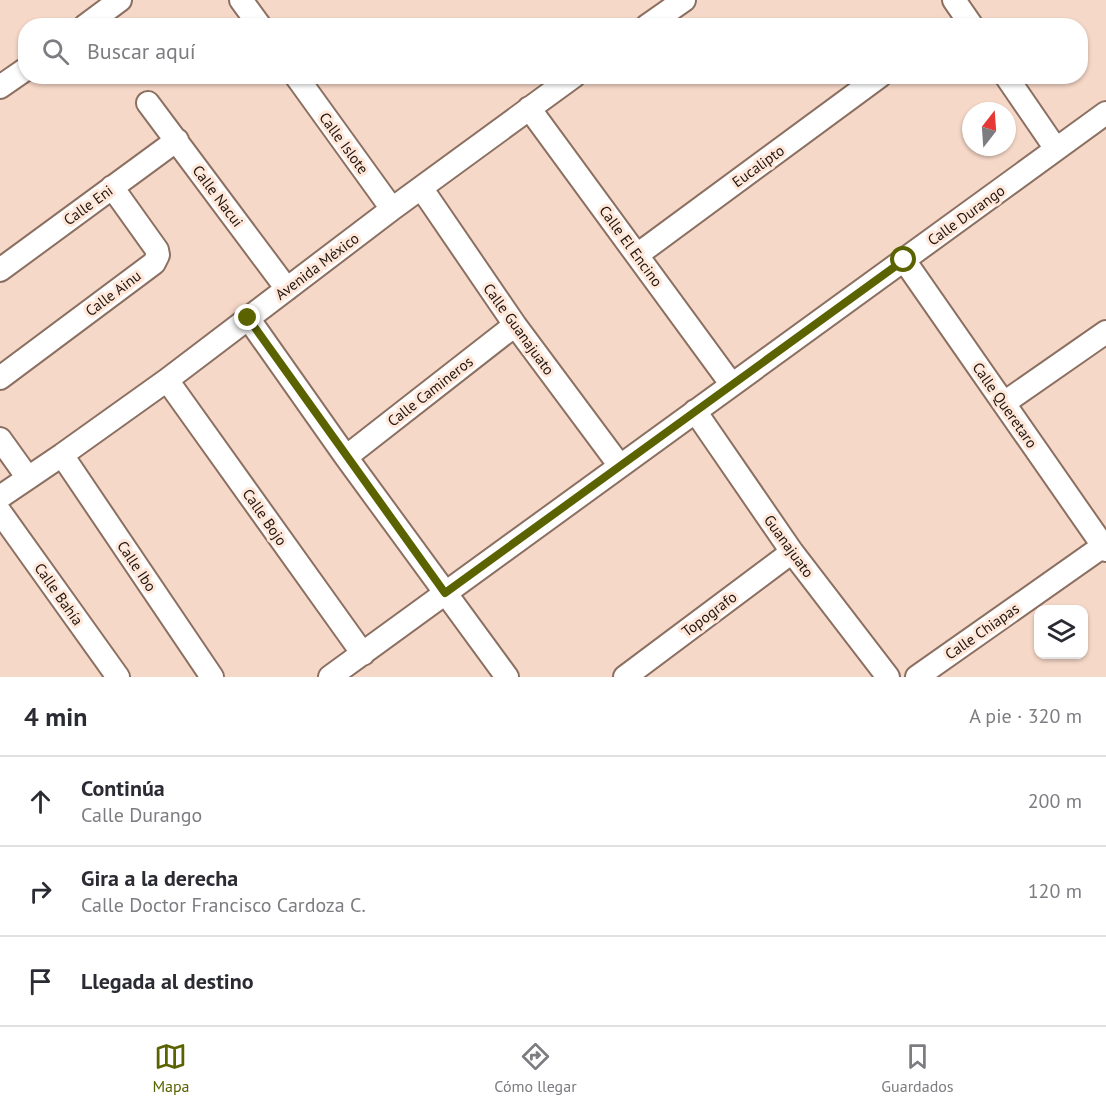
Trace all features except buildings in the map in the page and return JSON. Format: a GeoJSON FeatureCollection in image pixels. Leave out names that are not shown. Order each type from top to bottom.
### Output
{"type":"FeatureCollection","features":[{"type":"Feature","properties":{"kind":"street"},"geometry":{"type":"LineString","coordinates":[[96,18],[120,0]]}},
{"type":"Feature","properties":{"kind":"street"},"geometry":{"type":"LineString","coordinates":[[241,0],[254,18]]}},
{"type":"Feature","properties":{"kind":"street"},"geometry":{"type":"LineString","coordinates":[[658,18],[684,0]]}},
{"type":"Feature","properties":{"kind":"street"},"geometry":{"type":"LineString","coordinates":[[0,87],[18,75]]}},
{"type":"Feature","properties":{"kind":"street","name":"Calle Islote"},"geometry":{"type":"LineString","coordinates":[[302,84],[392,209]]}},
{"type":"Feature","properties":{"kind":"street","name":"Avenida México"},"geometry":{"type":"LineString","coordinates":[[0,497],[167,380],[392,209],[563,84]]}},
{"type":"Feature","properties":{"kind":"street","name":"Eucalipto"},"geometry":{"type":"LineString","coordinates":[[638,255],[868,84]]}},
{"type":"Feature","properties":{"kind":"street"},"geometry":{"type":"LineString","coordinates":[[1011,84],[1056,149]]}},
{"type":"Feature","properties":{"kind":"street","name":"Calle Nacui"},"geometry":{"type":"LineString","coordinates":[[148,103],[287,289]]}},
{"type":"Feature","properties":{"kind":"street","name":"Calle El Encino"},"geometry":{"type":"LineString","coordinates":[[529,108],[732,385]]}},
{"type":"Feature","properties":{"kind":"street","name":"Calle Durango"},"geometry":{"type":"LineString","coordinates":[[330,677],[1106,113]]}},
{"type":"Feature","properties":{"kind":"street","name":"Calle Eni"},"geometry":{"type":"LineString","coordinates":[[0,270],[177,140]]}},
{"type":"Feature","properties":{"kind":"street","name":"Calle Ainu"},"geometry":{"type":"LineString","coordinates":[[0,378],[154,263],[157,258],[157,250],[112,187]]}},
{"type":"Feature","properties":{"kind":"street","name":"Calle Guanajuato"},"geometry":{"type":"LineString","coordinates":[[422,189],[515,325],[620,466]]}},
{"type":"Feature","properties":{"kind":"street","name":"Calle Queretaro"},"geometry":{"type":"LineString","coordinates":[[904,260],[1105,547]]}},
{"type":"Feature","properties":{"kind":"street"},"geometry":{"type":"LineString","coordinates":[[248,318],[346,457],[507,677]]}},
{"type":"Feature","properties":{"kind":"street","name":"Calle Camineros"},"geometry":{"type":"LineString","coordinates":[[346,457],[515,325]]}},
{"type":"Feature","properties":{"kind":"street"},"geometry":{"type":"LineString","coordinates":[[1004,403],[1106,332]]}},
{"type":"Feature","properties":{"kind":"street","name":"Calle Bojo"},"geometry":{"type":"LineString","coordinates":[[167,380],[363,654]]}},
{"type":"Feature","properties":{"kind":"street","name":"Guanajuato"},"geometry":{"type":"LineString","coordinates":[[695,411],[792,552],[888,677]]}},
{"type":"Feature","properties":{"kind":"street"},"geometry":{"type":"LineString","coordinates":[[0,439],[28,478]]}},
{"type":"Feature","properties":{"kind":"street","name":"Calle Ibo"},"geometry":{"type":"LineString","coordinates":[[62,455],[212,677]]}},
{"type":"Feature","properties":{"kind":"street","name":"Calle Bahía"},"geometry":{"type":"LineString","coordinates":[[0,512],[118,677]]}},
{"type":"Feature","properties":{"kind":"street","name":"Calle Chiapas"},"geometry":{"type":"LineString","coordinates":[[917,677],[1105,547]]}},
{"type":"Feature","properties":{"kind":"street","name":"Topografo"},"geometry":{"type":"LineString","coordinates":[[626,677],[792,552]]}},
{"type":"Feature","properties":{"kind":"route"},"geometry":{"type":"LineString","coordinates":[[248,318],[445,593],[904,260]]}}]}
